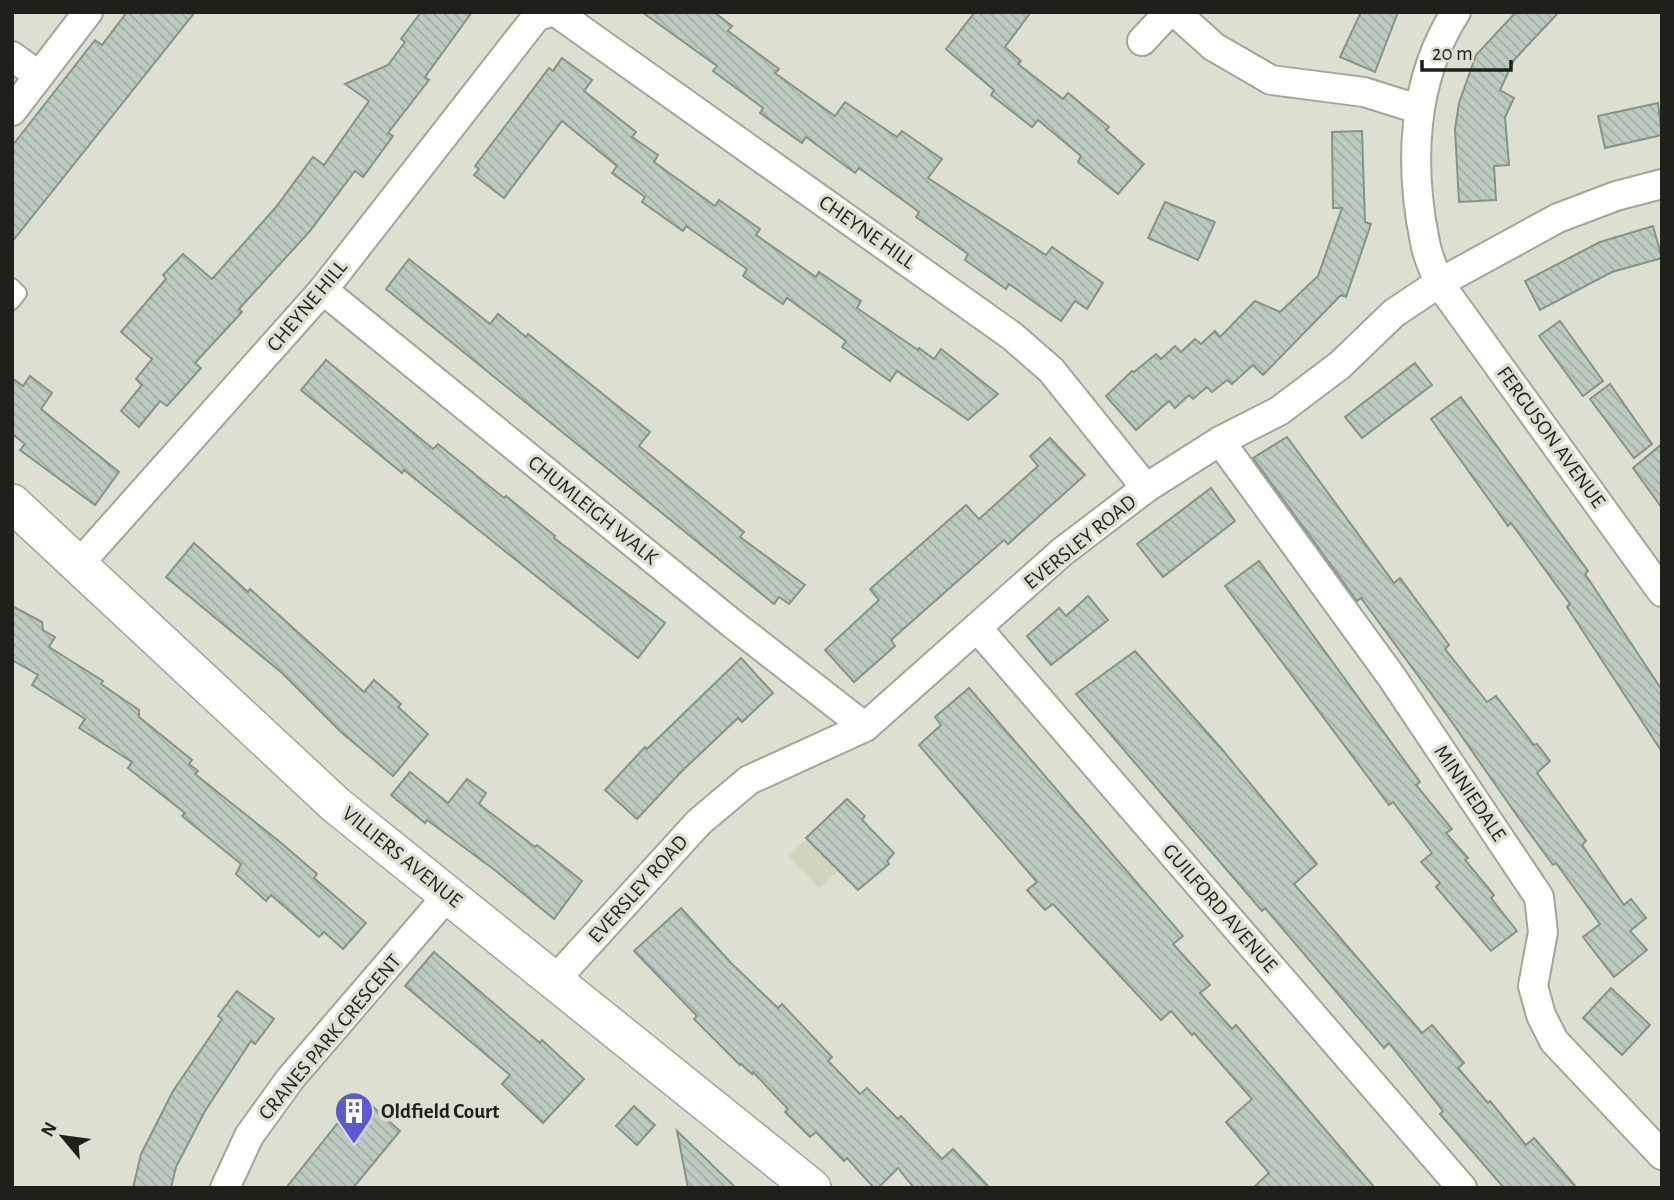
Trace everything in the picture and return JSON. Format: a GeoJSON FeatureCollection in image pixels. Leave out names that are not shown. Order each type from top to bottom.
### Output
{"type":"FeatureCollection","features":[{"type":"Feature","properties":{"kind":"street"},"geometry":{"type":"LineString","coordinates":[[12,111],[88,12]]}},
{"type":"Feature","properties":{"kind":"street","name":"CHEYNE HILL"},"geometry":{"type":"LineString","coordinates":[[79,564],[323,290],[537,16],[554,12],[1013,336],[1051,370],[1146,488]]}},
{"type":"Feature","properties":{"kind":"street"},"geometry":{"type":"LineString","coordinates":[[1142,41],[1169,12]]}},
{"type":"Feature","properties":{"kind":"street"},"geometry":{"type":"LineString","coordinates":[[1175,12],[1214,47],[1271,80],[1364,92],[1418,109]]}},
{"type":"Feature","properties":{"kind":"street","name":"FERGUSON AVENUE"},"geometry":{"type":"LineString","coordinates":[[1455,12],[1441,34],[1418,109],[1416,156],[1425,245],[1439,282],[1662,592]]}},
{"type":"Feature","properties":{"kind":"street"},"geometry":{"type":"LineString","coordinates":[[12,56],[39,76]]}},
{"type":"Feature","properties":{"kind":"street","name":"EVERSLEY ROAD"},"geometry":{"type":"LineString","coordinates":[[555,980],[699,822],[748,780],[865,727],[1062,552],[1146,488],[1220,441],[1279,411],[1340,365],[1394,313],[1439,282],[1558,218],[1616,196],[1662,184]]}},
{"type":"Feature","properties":{"kind":"street","name":"CHUMLEIGH WALK"},"geometry":{"type":"LineString","coordinates":[[323,290],[734,625],[865,727]]}},
{"type":"Feature","properties":{"kind":"street","name":"MINNIEDALE"},"geometry":{"type":"LineString","coordinates":[[1220,441],[1391,676],[1539,897],[1543,932],[1533,986],[1541,1015],[1554,1041],[1662,1155]]}},
{"type":"Feature","properties":{"kind":"street","name":"VILLIERS AVENUE"},"geometry":{"type":"LineString","coordinates":[[12,503],[336,805],[811,1188]]}},
{"type":"Feature","properties":{"kind":"street","name":"GUILFORD AVENUE"},"geometry":{"type":"LineString","coordinates":[[978,629],[1462,1188]]}},
{"type":"Feature","properties":{"kind":"street","name":"CRANES PARK CRESCENT"},"geometry":{"type":"LineString","coordinates":[[225,1188],[249,1136],[290,1079],[448,895]]}},
{"type":"Feature","properties":{"kind":"lane"},"geometry":{"type":"LineString","coordinates":[[12,286],[19,293],[12,302]]}},
{"type":"Feature","properties":{"kind":"shaded area"},"geometry":{"type":"Polygon","coordinates":[[[806,840],[837,872],[819,888],[789,856],[806,840]]]}},
{"type":"Feature","properties":{"kind":"building"},"geometry":{"type":"Polygon","coordinates":[[[127,12],[195,12],[12,242],[12,146],[95,40],[102,45],[127,12]]]}},
{"type":"Feature","properties":{"kind":"building"},"geometry":{"type":"Polygon","coordinates":[[[421,12],[472,12],[425,77],[429,80],[388,133],[393,136],[363,177],[355,171],[310,231],[239,309],[242,312],[195,363],[201,368],[167,406],[160,401],[139,427],[121,411],[142,385],[136,379],[152,359],[121,332],[166,279],[163,275],[183,254],[212,279],[276,207],[313,157],[324,165],[369,101],[345,84],[388,65],[405,42],[401,39],[421,12]]]}},
{"type":"Feature","properties":{"kind":"building"},"geometry":{"type":"Polygon","coordinates":[[[642,12],[714,12],[732,26],[728,31],[779,69],[775,73],[835,116],[845,102],[897,137],[902,131],[942,159],[928,178],[1046,255],[1052,247],[1103,283],[1087,309],[1075,301],[1061,321],[1009,284],[1006,289],[965,260],[968,254],[916,217],[919,212],[859,168],[855,173],[806,137],[802,143],[760,113],[763,108],[713,71],[717,66],[642,12]]]}},
{"type":"Feature","properties":{"kind":"building"},"geometry":{"type":"Polygon","coordinates":[[[975,12],[1031,12],[1005,47],[1021,61],[1018,64],[1063,99],[1068,93],[1109,127],[1106,130],[1144,164],[1118,194],[1078,162],[1081,156],[1038,120],[1032,127],[991,95],[994,90],[946,49],[975,12]]]}},
{"type":"Feature","properties":{"kind":"building"},"geometry":{"type":"Polygon","coordinates":[[[1361,12],[1398,12],[1375,72],[1340,57],[1361,12]]]}},
{"type":"Feature","properties":{"kind":"building"},"geometry":{"type":"Polygon","coordinates":[[[1516,12],[1559,12],[1514,60],[1500,90],[1514,98],[1505,117],[1509,165],[1494,166],[1496,200],[1459,202],[1455,129],[1459,103],[1476,55],[1516,12]]]}},
{"type":"Feature","properties":{"kind":"building"},"geometry":{"type":"Polygon","coordinates":[[[562,58],[592,80],[584,91],[636,132],[632,137],[658,155],[654,162],[715,206],[719,200],[760,229],[756,235],[816,277],[819,272],[861,301],[857,308],[918,350],[919,348],[934,359],[941,349],[998,394],[968,420],[897,371],[890,381],[842,347],[846,341],[787,298],[783,304],[743,276],[747,269],[686,226],[683,231],[642,202],[645,197],[612,173],[617,166],[562,121],[504,198],[474,175],[479,169],[475,166],[549,68],[553,71],[562,58]]]}},
{"type":"Feature","properties":{"kind":"building"},"geometry":{"type":"Polygon","coordinates":[[[1658,103],[1662,135],[1605,148],[1598,116],[1658,103]]]}},
{"type":"Feature","properties":{"kind":"building"},"geometry":{"type":"Polygon","coordinates":[[[1362,131],[1365,222],[1371,224],[1346,297],[1341,295],[1263,375],[1253,365],[1232,384],[1227,380],[1212,392],[1207,387],[1193,399],[1189,395],[1175,408],[1169,401],[1136,430],[1106,396],[1132,371],[1156,354],[1161,359],[1175,346],[1181,352],[1195,339],[1201,344],[1215,331],[1220,337],[1255,301],[1280,312],[1318,276],[1342,208],[1333,208],[1332,132],[1362,131]]]}},
{"type":"Feature","properties":{"kind":"building"},"geometry":{"type":"Polygon","coordinates":[[[1165,202],[1215,222],[1198,260],[1148,238],[1165,202]]]}},
{"type":"Feature","properties":{"kind":"building"},"geometry":{"type":"Polygon","coordinates":[[[1653,226],[1662,258],[1612,272],[1540,310],[1525,281],[1600,242],[1653,226]]]}},
{"type":"Feature","properties":{"kind":"building"},"geometry":{"type":"Polygon","coordinates":[[[409,259],[490,324],[498,314],[526,337],[528,334],[650,432],[639,446],[744,532],[740,537],[805,585],[789,604],[779,597],[774,604],[386,289],[409,259]]]}},
{"type":"Feature","properties":{"kind":"building"},"geometry":{"type":"Polygon","coordinates":[[[1560,321],[1603,381],[1583,396],[1539,336],[1560,321]]]}},
{"type":"Feature","properties":{"kind":"building"},"geometry":{"type":"Polygon","coordinates":[[[326,360],[433,449],[438,444],[665,623],[638,658],[301,390],[326,360]]]}},
{"type":"Feature","properties":{"kind":"building"},"geometry":{"type":"Polygon","coordinates":[[[1415,363],[1432,385],[1362,438],[1345,417],[1415,363]]]}},
{"type":"Feature","properties":{"kind":"building"},"geometry":{"type":"Polygon","coordinates":[[[30,376],[52,393],[41,409],[119,472],[95,505],[20,450],[25,444],[12,434],[12,378],[23,386],[30,376]]]}},
{"type":"Feature","properties":{"kind":"building"},"geometry":{"type":"Polygon","coordinates":[[[1610,384],[1652,444],[1634,458],[1590,399],[1610,384]]]}},
{"type":"Feature","properties":{"kind":"building"},"geometry":{"type":"Polygon","coordinates":[[[1461,397],[1588,571],[1585,574],[1662,690],[1662,752],[1567,607],[1570,604],[1511,523],[1508,526],[1431,419],[1461,397]]]}},
{"type":"Feature","properties":{"kind":"building"},"geometry":{"type":"Polygon","coordinates":[[[1287,437],[1394,583],[1400,578],[1449,645],[1445,649],[1487,702],[1496,696],[1550,761],[1537,773],[1586,841],[1582,845],[1624,905],[1631,899],[1646,918],[1630,931],[1647,950],[1614,977],[1583,937],[1600,924],[1556,863],[1553,865],[1361,598],[1357,601],[1253,458],[1287,437]]]}},
{"type":"Feature","properties":{"kind":"building"},"geometry":{"type":"Polygon","coordinates":[[[1050,438],[1085,475],[1008,544],[1004,540],[891,640],[895,646],[854,682],[825,650],[879,600],[870,589],[966,505],[979,519],[1038,466],[1030,456],[1050,438]]]}},
{"type":"Feature","properties":{"kind":"building"},"geometry":{"type":"Polygon","coordinates":[[[1662,444],[1662,508],[1633,468],[1662,444]]]}},
{"type":"Feature","properties":{"kind":"building"},"geometry":{"type":"Polygon","coordinates":[[[1211,488],[1235,521],[1163,577],[1137,544],[1211,488]]]}},
{"type":"Feature","properties":{"kind":"building"},"geometry":{"type":"Polygon","coordinates":[[[194,543],[248,592],[250,589],[364,692],[374,680],[401,704],[398,707],[428,734],[393,776],[341,732],[282,673],[166,577],[194,543]]]}},
{"type":"Feature","properties":{"kind":"building"},"geometry":{"type":"Polygon","coordinates":[[[1259,561],[1420,782],[1416,785],[1452,829],[1446,833],[1468,858],[1465,860],[1494,895],[1491,898],[1517,931],[1491,951],[1436,887],[1440,883],[1421,862],[1432,853],[1393,802],[1389,805],[1225,586],[1259,561]]]}},
{"type":"Feature","properties":{"kind":"building"},"geometry":{"type":"Polygon","coordinates":[[[1088,596],[1108,620],[1051,665],[1027,636],[1059,608],[1066,616],[1088,596]]]}},
{"type":"Feature","properties":{"kind":"building"},"geometry":{"type":"Polygon","coordinates":[[[12,606],[42,622],[43,630],[55,637],[49,647],[103,681],[101,684],[139,710],[139,717],[192,760],[189,764],[198,771],[195,774],[317,874],[314,878],[366,923],[343,949],[324,932],[319,937],[271,895],[266,901],[236,874],[241,864],[182,816],[185,813],[128,768],[132,762],[79,728],[85,719],[32,685],[38,675],[12,660],[12,606]]]}},
{"type":"Feature","properties":{"kind":"building"},"geometry":{"type":"Polygon","coordinates":[[[1135,651],[1220,747],[1317,864],[1294,884],[1422,1033],[1432,1025],[1464,1063],[1458,1068],[1488,1103],[1490,1101],[1526,1145],[1534,1138],[1577,1188],[1504,1188],[1440,1114],[1443,1111],[1389,1043],[1384,1048],[1265,908],[1262,911],[1076,694],[1135,651]]]}},
{"type":"Feature","properties":{"kind":"building"},"geometry":{"type":"Polygon","coordinates":[[[741,658],[773,693],[742,722],[738,718],[681,772],[637,819],[605,790],[645,747],[647,749],[741,658]]]}},
{"type":"Feature","properties":{"kind":"building"},"geometry":{"type":"Polygon","coordinates":[[[969,688],[1183,936],[1173,944],[1210,985],[1200,993],[1232,1029],[1236,1025],[1375,1188],[1253,1188],[1269,1173],[1226,1122],[1252,1099],[1171,1011],[1161,1020],[1053,904],[1045,910],[1027,890],[1037,882],[919,745],[941,725],[935,717],[969,688]]]}},
{"type":"Feature","properties":{"kind":"building"},"geometry":{"type":"Polygon","coordinates":[[[410,772],[448,803],[467,779],[486,793],[479,804],[582,881],[554,919],[496,871],[427,820],[425,823],[391,795],[410,772]]]}},
{"type":"Feature","properties":{"kind":"building"},"geometry":{"type":"Polygon","coordinates":[[[847,799],[865,816],[862,820],[894,853],[887,861],[889,864],[858,890],[806,838],[847,799]]]}},
{"type":"Feature","properties":{"kind":"building"},"geometry":{"type":"Polygon","coordinates":[[[681,908],[731,963],[778,1008],[782,1004],[832,1057],[828,1061],[860,1094],[867,1088],[898,1119],[901,1116],[942,1159],[953,1149],[990,1188],[914,1188],[898,1168],[878,1188],[874,1188],[847,1158],[844,1161],[816,1132],[810,1137],[785,1112],[788,1109],[753,1072],[752,1074],[740,1065],[694,1019],[697,1016],[634,951],[681,908]]]}},
{"type":"Feature","properties":{"kind":"building"},"geometry":{"type":"Polygon","coordinates":[[[434,952],[540,1043],[542,1040],[584,1079],[543,1123],[502,1084],[510,1075],[405,986],[434,952]]]}},
{"type":"Feature","properties":{"kind":"building"},"geometry":{"type":"Polygon","coordinates":[[[1611,988],[1650,1025],[1622,1055],[1583,1018],[1611,988]]]}},
{"type":"Feature","properties":{"kind":"building"},"geometry":{"type":"Polygon","coordinates":[[[237,991],[274,1019],[255,1044],[251,1041],[205,1111],[176,1167],[171,1188],[133,1188],[141,1154],[173,1091],[222,1019],[218,1016],[237,991]]]}},
{"type":"Feature","properties":{"kind":"building","name":"Oldfield Court"},"geometry":{"type":"Polygon","coordinates":[[[360,1095],[400,1131],[353,1188],[286,1188],[360,1095]]]}},
{"type":"Feature","properties":{"kind":"building"},"geometry":{"type":"Polygon","coordinates":[[[634,1106],[655,1125],[637,1145],[616,1126],[634,1106]]]}},
{"type":"Feature","properties":{"kind":"building"},"geometry":{"type":"Polygon","coordinates":[[[677,1131],[736,1188],[688,1188],[677,1131]]]}},
{"type":"Feature","properties":{"kind":"place","name":"Oldfield Court"},"geometry":{"type":"Point","coordinates":[354,1145]}}]}
